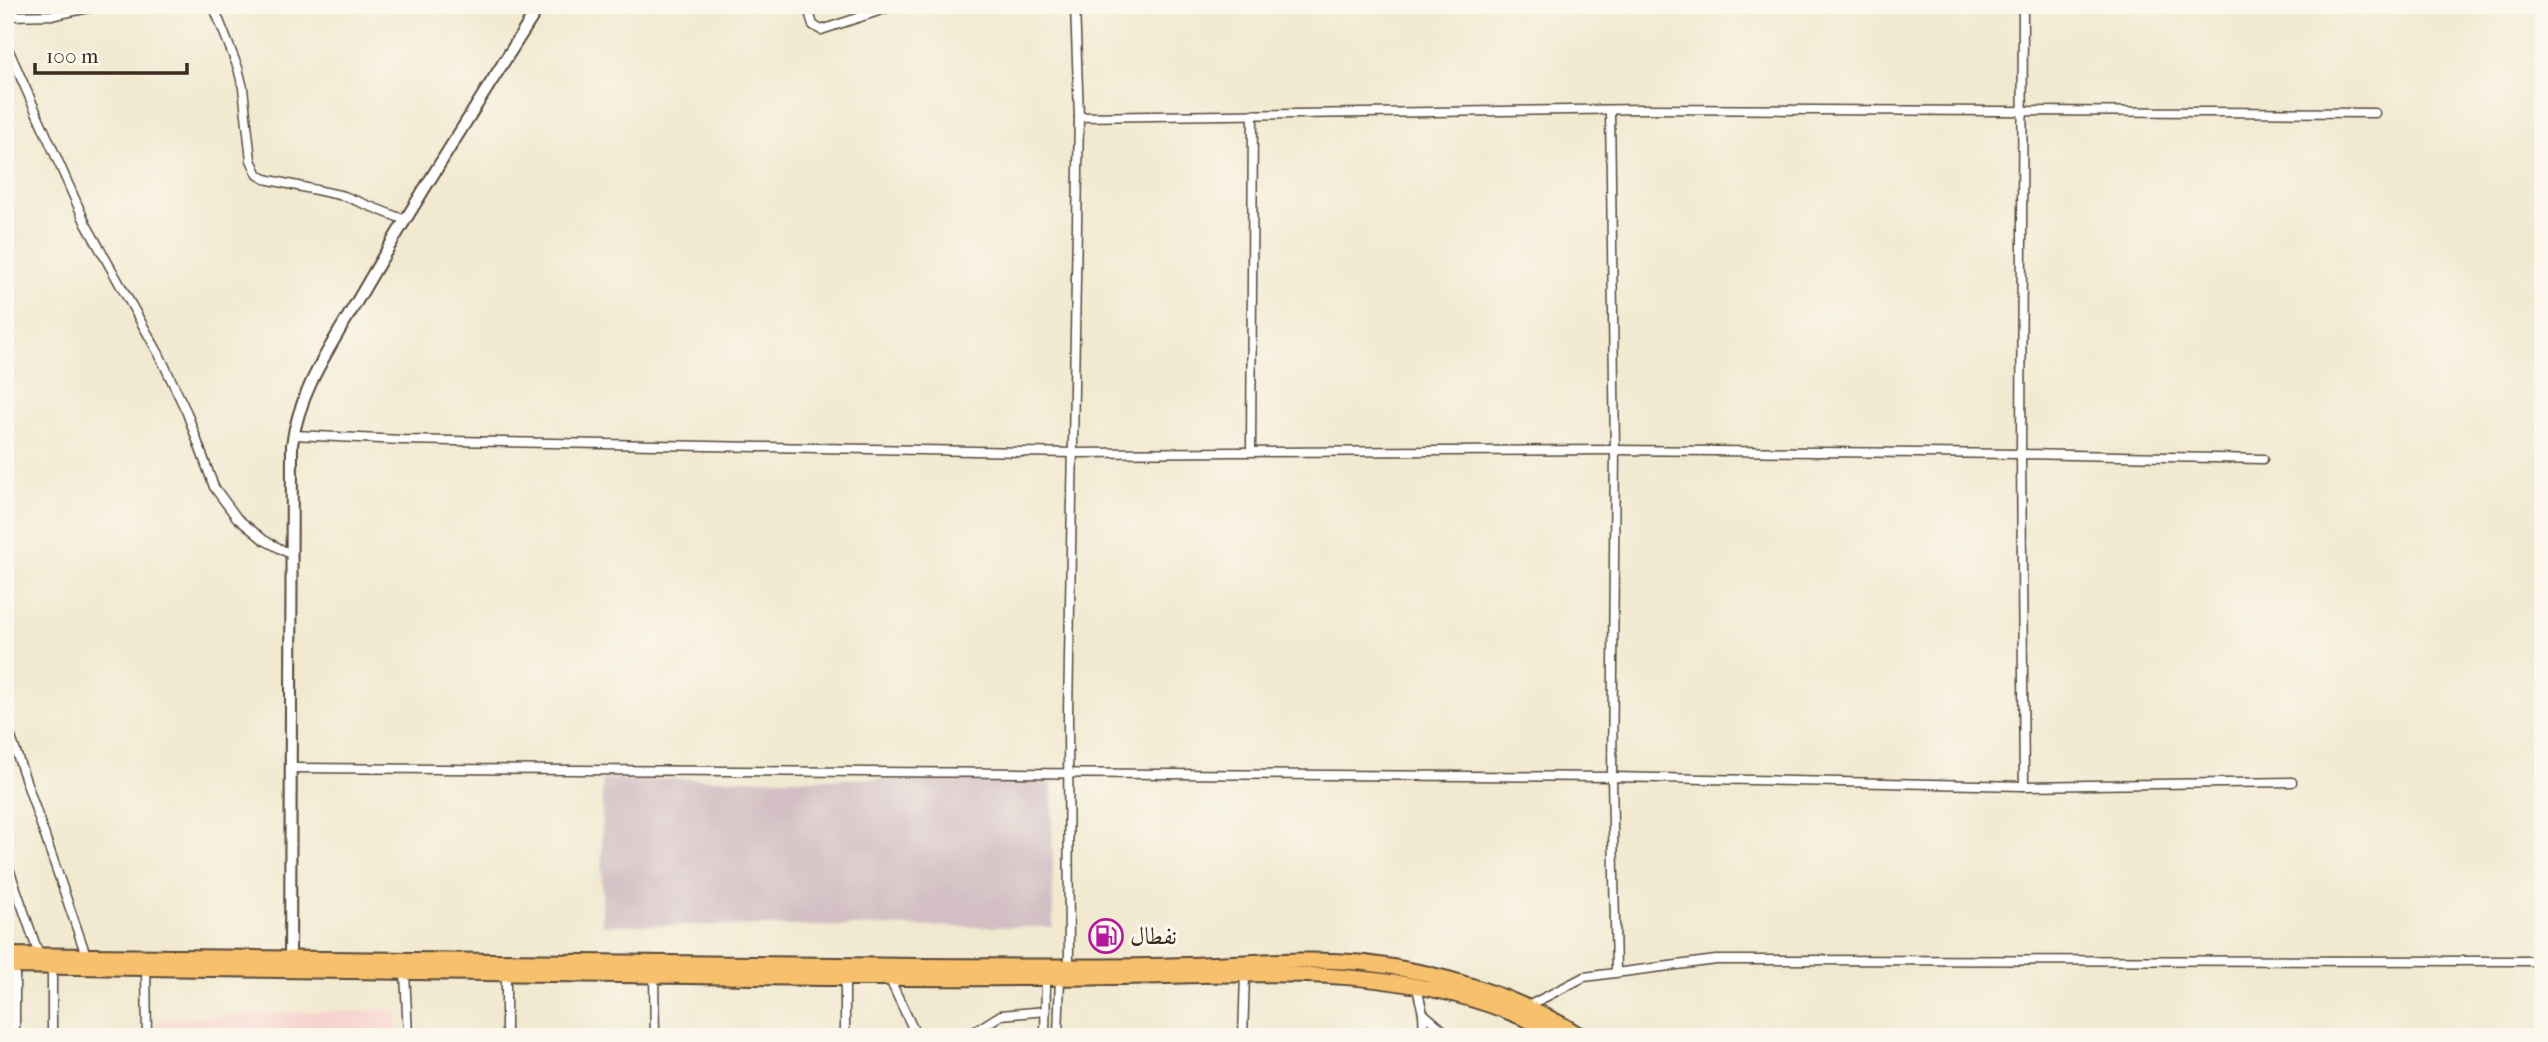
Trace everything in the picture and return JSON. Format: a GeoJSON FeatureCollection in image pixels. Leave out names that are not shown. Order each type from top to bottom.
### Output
{"type":"FeatureCollection","features":[{"type":"Feature","properties":{"kind":"main road"},"geometry":{"type":"LineString","coordinates":[[8,962],[39,955],[86,955],[405,971],[845,978],[1058,974],[1294,960],[1363,963],[1443,978],[1501,1003],[1562,1037]]}},
{"type":"Feature","properties":{"kind":"main road"},"geometry":{"type":"LineString","coordinates":[[8,962],[52,966],[146,967],[290,964],[766,965],[1058,974],[1323,974],[1416,984],[1501,1003],[1528,1006],[1583,1037]]}},
{"type":"Feature","properties":{"kind":"street"},"geometry":{"type":"LineString","coordinates":[[7,5],[9,15],[55,15],[103,5]]}},
{"type":"Feature","properties":{"kind":"street"},"geometry":{"type":"LineString","coordinates":[[213,5],[238,68],[243,88],[251,160],[258,175],[265,179],[344,196],[405,220]]}},
{"type":"Feature","properties":{"kind":"street"},"geometry":{"type":"LineString","coordinates":[[290,964],[293,435],[298,411],[320,366],[405,220],[540,5]]}},
{"type":"Feature","properties":{"kind":"street"},"geometry":{"type":"LineString","coordinates":[[807,5],[813,25],[821,30],[897,5]]}},
{"type":"Feature","properties":{"kind":"street"},"geometry":{"type":"LineString","coordinates":[[1058,1037],[1058,974],[1069,773],[1079,117],[1075,5]]}},
{"type":"Feature","properties":{"kind":"street"},"geometry":{"type":"LineString","coordinates":[[2023,5],[2021,454],[2024,786]]}},
{"type":"Feature","properties":{"kind":"street"},"geometry":{"type":"LineString","coordinates":[[5,42],[86,224],[159,354],[181,401],[214,487],[237,518],[264,540],[292,555]]}},
{"type":"Feature","properties":{"kind":"street"},"geometry":{"type":"LineString","coordinates":[[1079,117],[1610,111],[2375,113]]}},
{"type":"Feature","properties":{"kind":"street"},"geometry":{"type":"LineString","coordinates":[[1610,111],[1615,450],[1612,778],[1616,972]]}},
{"type":"Feature","properties":{"kind":"street"},"geometry":{"type":"LineString","coordinates":[[1251,451],[1253,114]]}},
{"type":"Feature","properties":{"kind":"street"},"geometry":{"type":"LineString","coordinates":[[293,435],[402,440],[1073,453],[1615,450],[2263,459]]}},
{"type":"Feature","properties":{"kind":"street"},"geometry":{"type":"LineString","coordinates":[[5,720],[86,955]]}},
{"type":"Feature","properties":{"kind":"street"},"geometry":{"type":"LineString","coordinates":[[292,768],[1612,778],[2024,786],[2292,782]]}},
{"type":"Feature","properties":{"kind":"street"},"geometry":{"type":"LineString","coordinates":[[5,857],[39,955]]}},
{"type":"Feature","properties":{"kind":"street"},"geometry":{"type":"LineString","coordinates":[[1528,1006],[1584,977],[1716,960],[2543,961]]}},
{"type":"Feature","properties":{"kind":"street"},"geometry":{"type":"LineString","coordinates":[[8,962],[15,1037]]}},
{"type":"Feature","properties":{"kind":"street"},"geometry":{"type":"LineString","coordinates":[[52,966],[52,1037]]}},
{"type":"Feature","properties":{"kind":"street"},"geometry":{"type":"LineString","coordinates":[[146,967],[147,1037]]}},
{"type":"Feature","properties":{"kind":"street"},"geometry":{"type":"LineString","coordinates":[[405,971],[408,1037]]}},
{"type":"Feature","properties":{"kind":"street"},"geometry":{"type":"LineString","coordinates":[[506,973],[506,1037]]}},
{"type":"Feature","properties":{"kind":"street"},"geometry":{"type":"LineString","coordinates":[[1045,1037],[1045,1011],[1058,974]]}},
{"type":"Feature","properties":{"kind":"street"},"geometry":{"type":"LineString","coordinates":[[1243,1037],[1245,975]]}},
{"type":"Feature","properties":{"kind":"street"},"geometry":{"type":"LineString","coordinates":[[654,976],[655,1037]]}},
{"type":"Feature","properties":{"kind":"street"},"geometry":{"type":"LineString","coordinates":[[845,978],[845,1037]]}},
{"type":"Feature","properties":{"kind":"street"},"geometry":{"type":"LineString","coordinates":[[889,978],[917,1037]]}},
{"type":"Feature","properties":{"kind":"street"},"geometry":{"type":"LineString","coordinates":[[1416,984],[1423,1013],[1424,1037]]}},
{"type":"Feature","properties":{"kind":"street"},"geometry":{"type":"LineString","coordinates":[[966,1037],[1001,1015],[1045,1011]]}},
{"type":"Feature","properties":{"kind":"street"},"geometry":{"type":"LineString","coordinates":[[1423,1013],[1451,1037]]}},
{"type":"Feature","properties":{"kind":"shaded area"},"geometry":{"type":"Polygon","coordinates":[[[602,779],[1052,779],[1053,927],[602,925],[602,779]]]}},
{"type":"Feature","properties":{"kind":"shaded area"},"geometry":{"type":"Polygon","coordinates":[[[397,1010],[397,1037],[157,1037],[157,1020],[397,1010]]]}},
{"type":"Feature","properties":{"kind":"place","name":"نفطال"},"geometry":{"type":"Point","coordinates":[1106,936]}}]}
